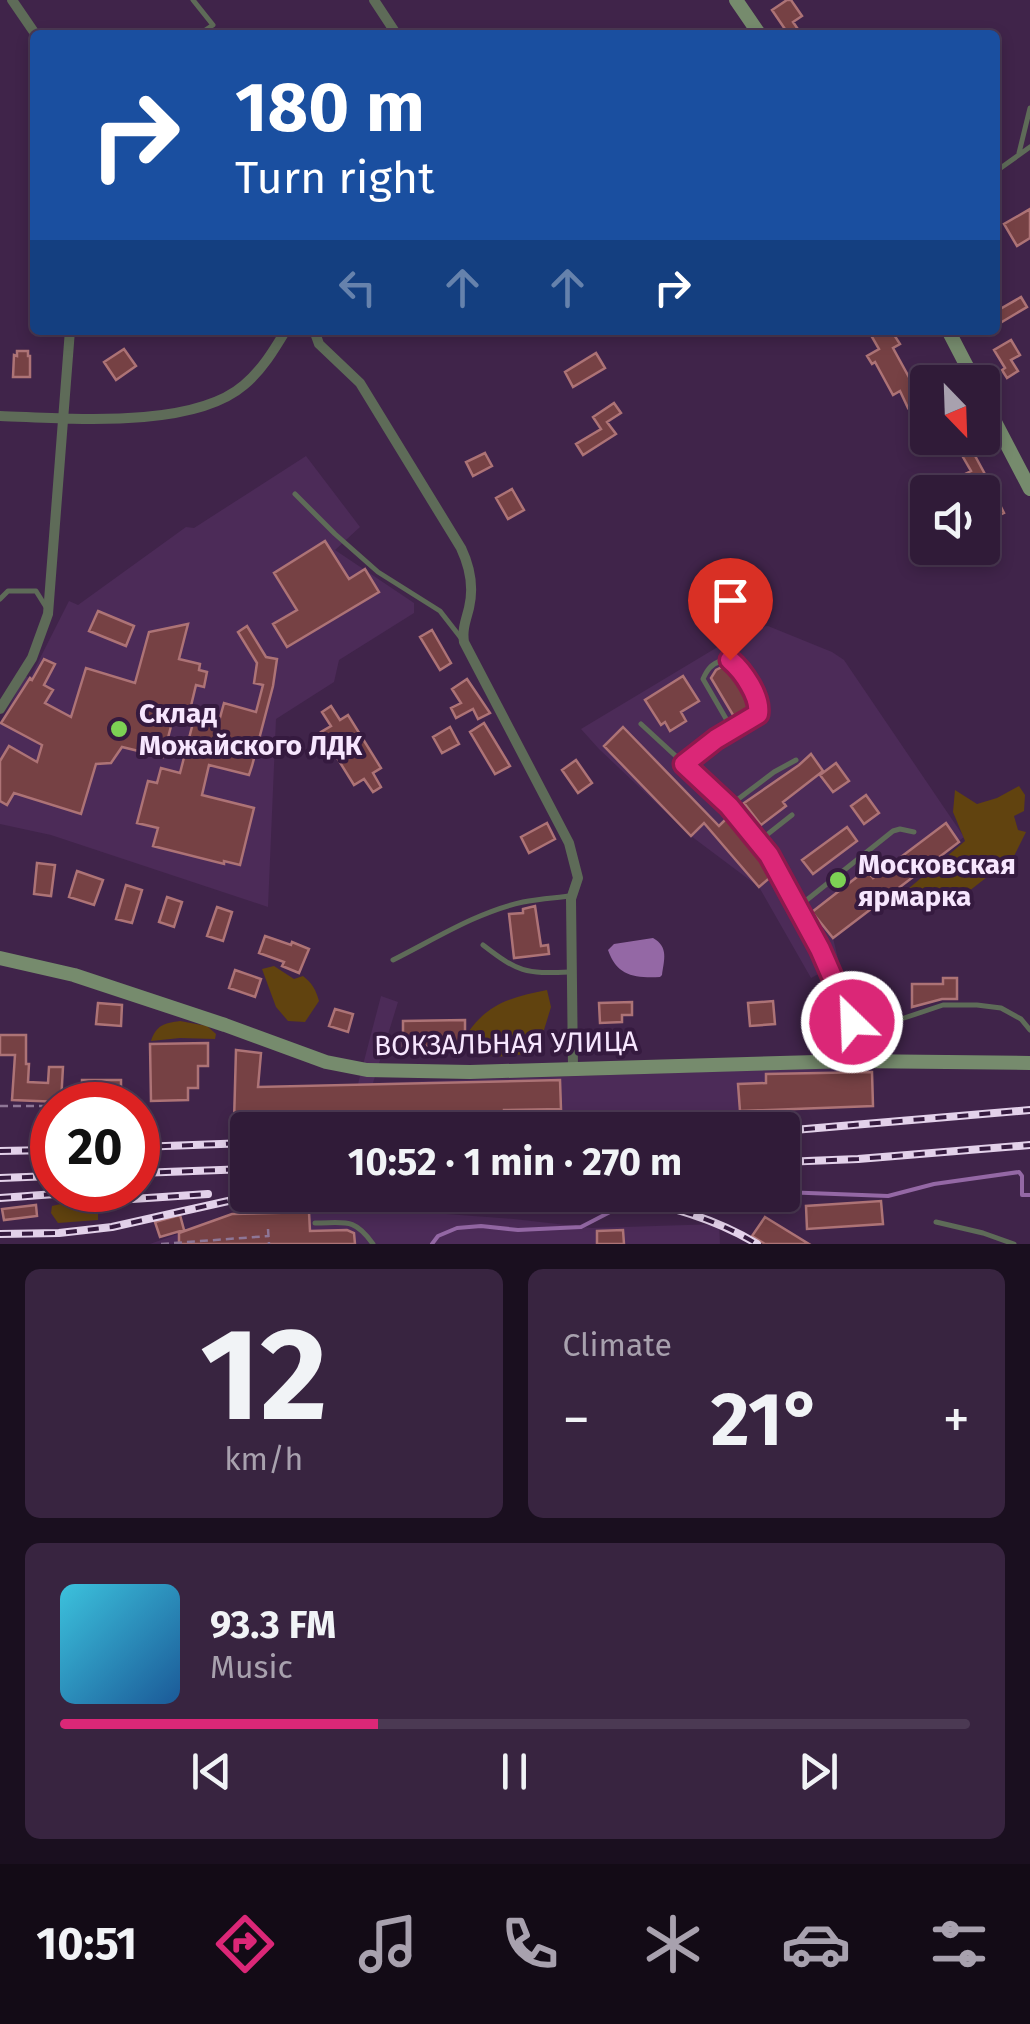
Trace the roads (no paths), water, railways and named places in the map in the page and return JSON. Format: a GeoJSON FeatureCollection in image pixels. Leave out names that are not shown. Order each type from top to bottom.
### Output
{"type":"FeatureCollection","features":[{"type":"Feature","properties":{"kind":"main road"},"geometry":{"type":"LineString","coordinates":[[736,0],[757,30]]}},
{"type":"Feature","properties":{"kind":"main road"},"geometry":{"type":"LineString","coordinates":[[951,335],[966,365]]}},
{"type":"Feature","properties":{"kind":"main road"},"geometry":{"type":"LineString","coordinates":[[1000,431],[1030,489]]}},
{"type":"Feature","properties":{"kind":"main road","name":"ВОКЗАЛЬНАЯ УЛИЦА"},"geometry":{"type":"LineString","coordinates":[[0,958],[74,975],[315,1059],[355,1069],[393,1072],[870,1061],[1030,1063]]}},
{"type":"Feature","properties":{"kind":"street"},"geometry":{"type":"LineString","coordinates":[[12,0],[33,30]]}},
{"type":"Feature","properties":{"kind":"street"},"geometry":{"type":"LineString","coordinates":[[374,0],[394,30]]}},
{"type":"Feature","properties":{"kind":"street"},"geometry":{"type":"LineString","coordinates":[[0,710],[32,658],[48,610],[70,335]]}},
{"type":"Feature","properties":{"kind":"street"},"geometry":{"type":"LineString","coordinates":[[0,416],[162,416],[214,403],[241,388],[264,365],[283,335]]}},
{"type":"Feature","properties":{"kind":"street"},"geometry":{"type":"LineString","coordinates":[[316,335],[319,344],[360,383],[461,548],[472,584],[463,627],[464,642],[569,843],[578,878],[573,896],[574,1069]]}},
{"type":"Feature","properties":{"kind":"lane"},"geometry":{"type":"LineString","coordinates":[[193,0],[213,25],[206,30]]}},
{"type":"Feature","properties":{"kind":"lane"},"geometry":{"type":"LineString","coordinates":[[1019,153],[1030,108]]}},
{"type":"Feature","properties":{"kind":"lane"},"geometry":{"type":"LineString","coordinates":[[1000,168],[1030,147]]}},
{"type":"Feature","properties":{"kind":"lane"},"geometry":{"type":"LineString","coordinates":[[295,494],[378,572],[440,611],[464,642]]}},
{"type":"Feature","properties":{"kind":"lane"},"geometry":{"type":"LineString","coordinates":[[0,599],[8,591],[36,591],[48,610]]}},
{"type":"Feature","properties":{"kind":"lane"},"geometry":{"type":"LineString","coordinates":[[684,764],[758,714],[759,703],[736,665],[722,660],[703,678],[732,729]]}},
{"type":"Feature","properties":{"kind":"lane"},"geometry":{"type":"LineString","coordinates":[[641,724],[729,806],[777,868],[870,1061]]}},
{"type":"Feature","properties":{"kind":"lane"},"geometry":{"type":"LineString","coordinates":[[729,806],[796,760]]}},
{"type":"Feature","properties":{"kind":"lane"},"geometry":{"type":"LineString","coordinates":[[758,842],[792,816]]}},
{"type":"Feature","properties":{"kind":"lane"},"geometry":{"type":"LineString","coordinates":[[798,907],[893,831],[914,832]]}},
{"type":"Feature","properties":{"kind":"lane"},"geometry":{"type":"LineString","coordinates":[[393,960],[460,925],[503,908],[573,896]]}},
{"type":"Feature","properties":{"kind":"lane"},"geometry":{"type":"LineString","coordinates":[[483,945],[523,972],[572,972]]}},
{"type":"Feature","properties":{"kind":"lane"},"geometry":{"type":"LineString","coordinates":[[870,1061],[886,1027],[943,1006],[1001,1008],[1021,1019],[1030,1030]]}},
{"type":"Feature","properties":{"kind":"lane"},"geometry":{"type":"LineString","coordinates":[[936,1222],[983,1232],[1014,1244]]}},
{"type":"Feature","properties":{"kind":"lane"},"geometry":{"type":"LineString","coordinates":[[315,1223],[352,1223],[362,1229],[372,1244]]}},
{"type":"Feature","properties":{"kind":"waterway"},"geometry":{"type":"LineString","coordinates":[[800,1193],[888,1196],[934,1184],[1019,1172],[1022,1195],[1030,1195]]}},
{"type":"Feature","properties":{"kind":"waterway"},"geometry":{"type":"LineString","coordinates":[[432,1244],[438,1236],[457,1228],[581,1227],[610,1212]]}},
{"type":"Feature","properties":{"kind":"railway"},"geometry":{"type":"LineString","coordinates":[[800,1129],[1030,1110]]}},
{"type":"Feature","properties":{"kind":"railway"},"geometry":{"type":"LineString","coordinates":[[160,1146],[230,1144]]}},
{"type":"Feature","properties":{"kind":"railway"},"geometry":{"type":"LineString","coordinates":[[800,1161],[1030,1145]]}},
{"type":"Feature","properties":{"kind":"railway"},"geometry":{"type":"LineString","coordinates":[[0,1151],[30,1150]]}},
{"type":"Feature","properties":{"kind":"railway"},"geometry":{"type":"LineString","coordinates":[[160,1172],[230,1170]]}},
{"type":"Feature","properties":{"kind":"railway"},"geometry":{"type":"LineString","coordinates":[[0,1178],[30,1177]]}},
{"type":"Feature","properties":{"kind":"railway"},"geometry":{"type":"LineString","coordinates":[[160,1197],[208,1194]]}},
{"type":"Feature","properties":{"kind":"railway"},"geometry":{"type":"LineString","coordinates":[[0,1198],[30,1196]]}},
{"type":"Feature","properties":{"kind":"railway"},"geometry":{"type":"LineString","coordinates":[[0,1234],[112,1227],[230,1201]]}},
{"type":"Feature","properties":{"kind":"railway"},"geometry":{"type":"LineString","coordinates":[[685,1212],[757,1244]]}},
{"type":"Feature","properties":{"kind":"place","name":"Склад Можайского ЛДК"},"geometry":{"type":"Point","coordinates":[119,729]}},
{"type":"Feature","properties":{"kind":"place","name":"Московская ярмарка"},"geometry":{"type":"Point","coordinates":[838,880]}}]}
